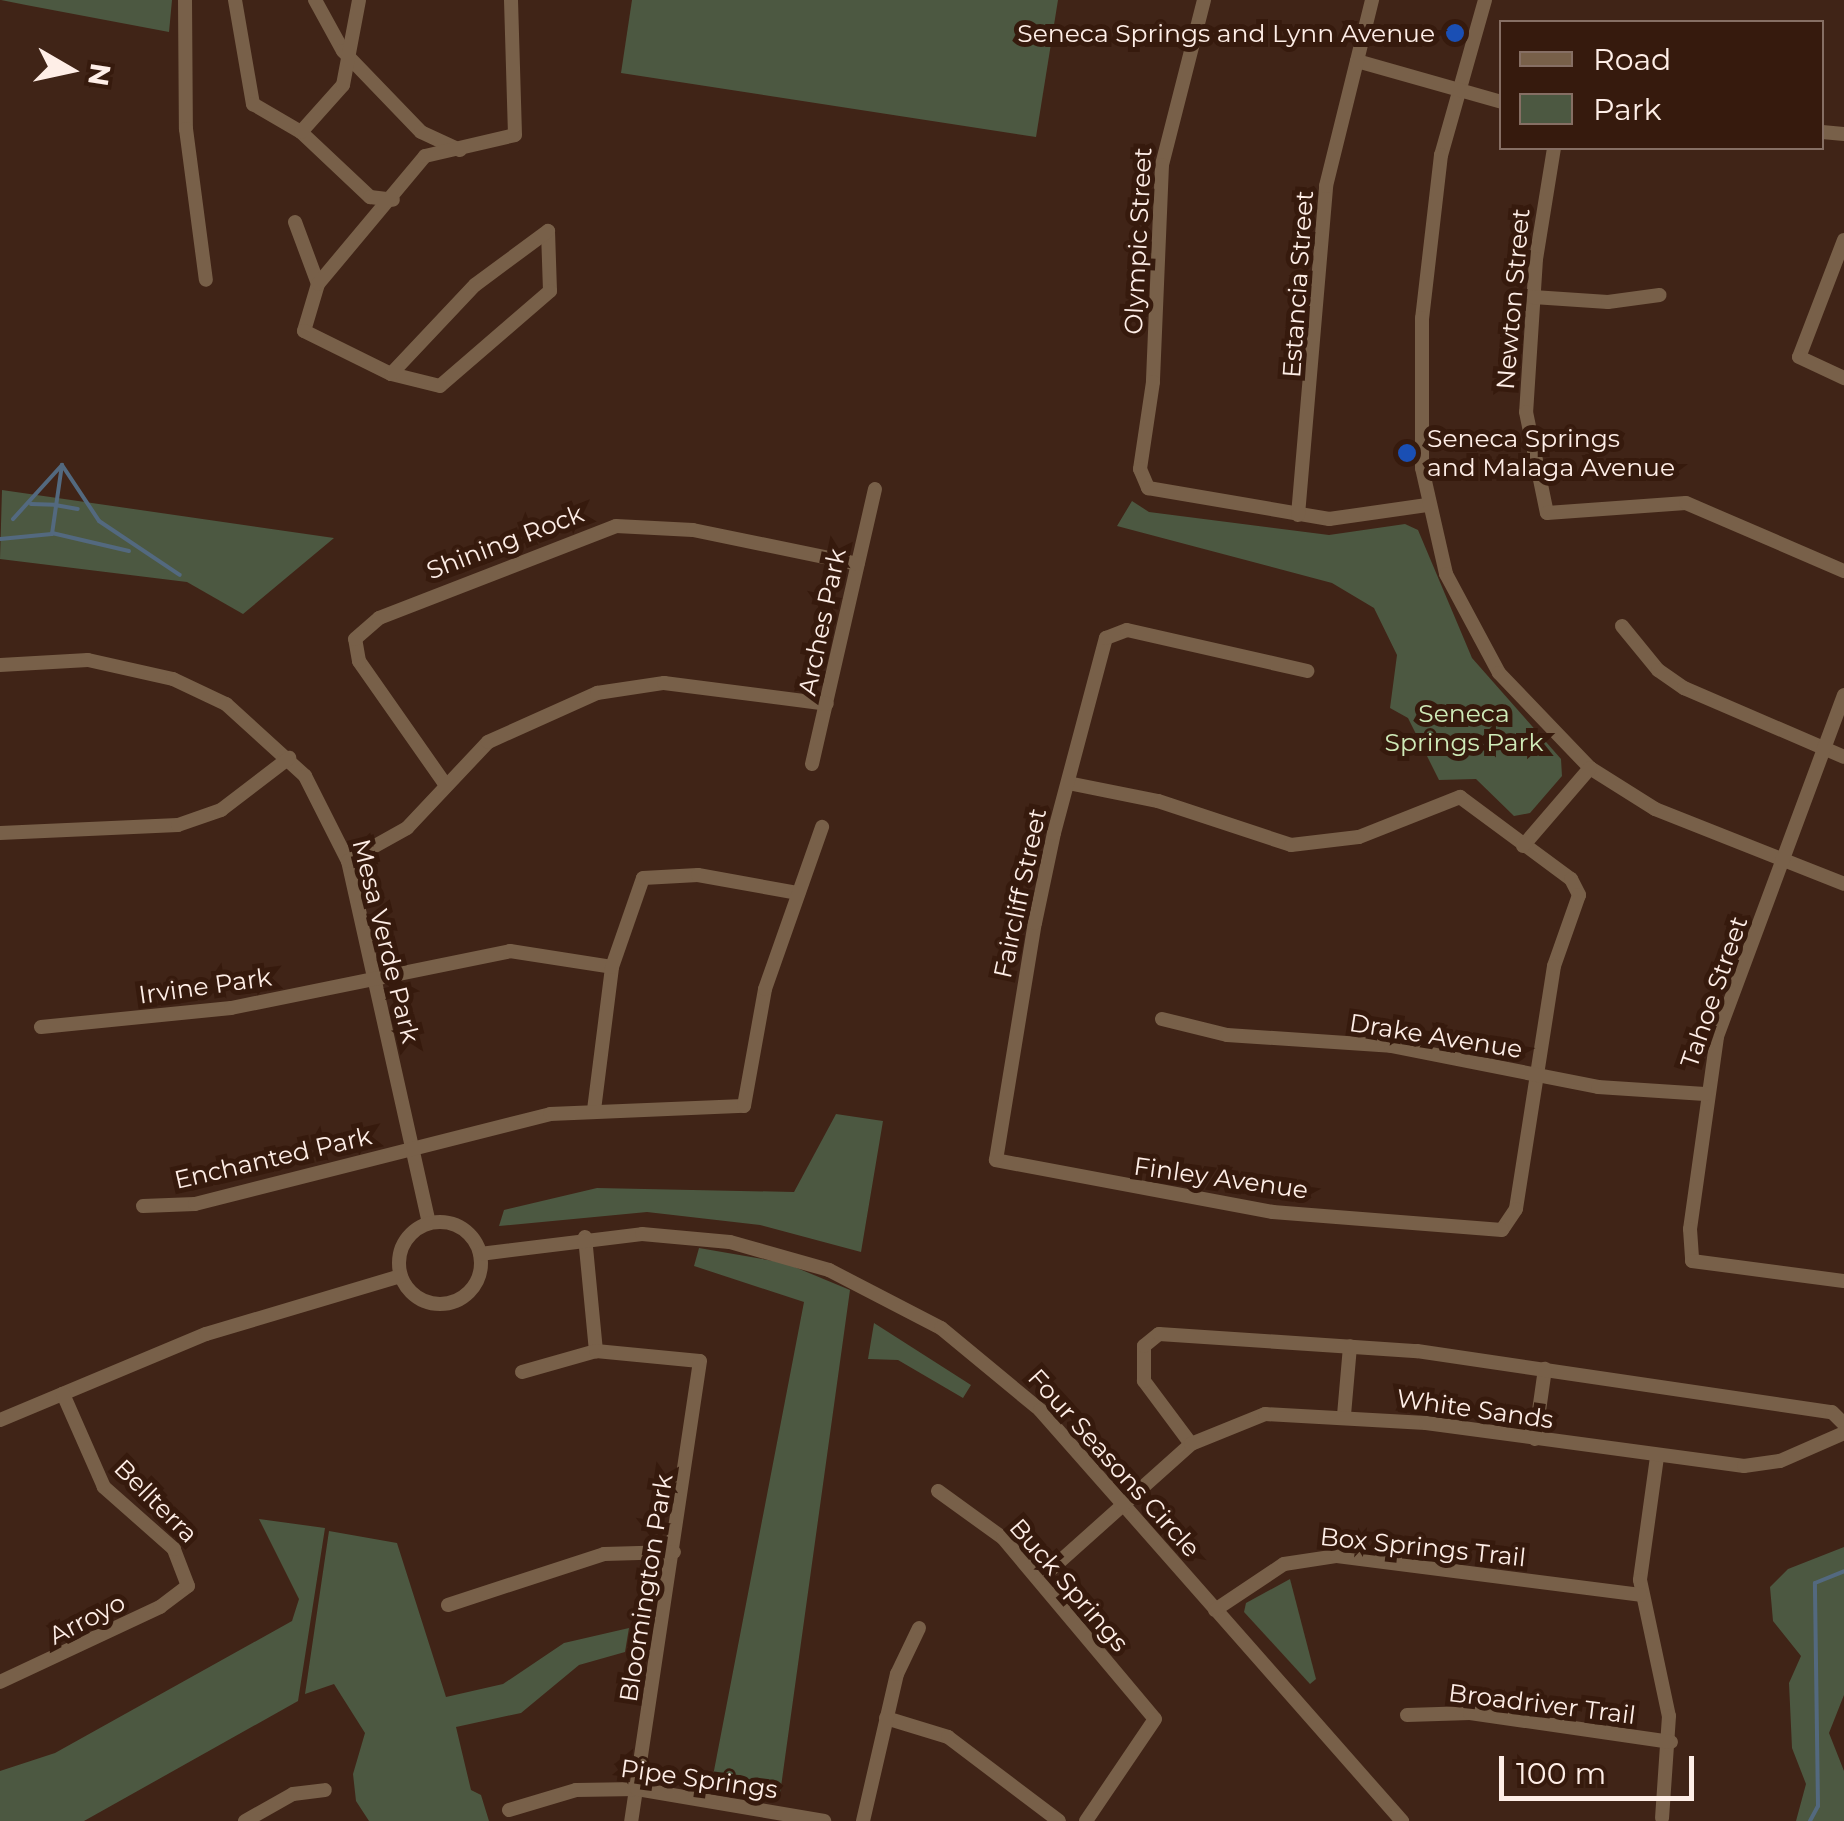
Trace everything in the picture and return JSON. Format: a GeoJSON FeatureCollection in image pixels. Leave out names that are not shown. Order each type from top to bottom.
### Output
{"type":"FeatureCollection","features":[{"type":"Feature","properties":{"kind":"street"},"geometry":{"type":"LineString","coordinates":[[185,0],[186,129],[206,280]]}},
{"type":"Feature","properties":{"kind":"street"},"geometry":{"type":"LineString","coordinates":[[236,0],[253,104],[301,132],[370,197],[393,200]]}},
{"type":"Feature","properties":{"kind":"street"},"geometry":{"type":"LineString","coordinates":[[316,0],[344,51],[421,132],[460,150]]}},
{"type":"Feature","properties":{"kind":"street"},"geometry":{"type":"LineString","coordinates":[[301,132],[343,86],[344,51],[360,0]]}},
{"type":"Feature","properties":{"kind":"street"},"geometry":{"type":"LineString","coordinates":[[391,374],[475,285],[548,231],[550,290],[440,386],[391,374],[304,332],[318,284],[393,200],[425,156],[515,135],[511,0]]}},
{"type":"Feature","properties":{"kind":"street","name":"Olympic Street"},"geometry":{"type":"LineString","coordinates":[[1204,0],[1162,165],[1153,382],[1140,469],[1148,488],[1298,515]]}},
{"type":"Feature","properties":{"kind":"street","name":"Estancia Street"},"geometry":{"type":"LineString","coordinates":[[1298,515],[1322,220],[1372,0]]}},
{"type":"Feature","properties":{"kind":"street"},"geometry":{"type":"LineString","coordinates":[[1484,0],[1441,155],[1422,318],[1427,505],[1446,574],[1499,673],[1590,768],[1655,809],[1844,884]]}},
{"type":"Feature","properties":{"kind":"street"},"geometry":{"type":"LineString","coordinates":[[1356,61],[1499,101]]}},
{"type":"Feature","properties":{"kind":"street","name":"Newton Street"},"geometry":{"type":"LineString","coordinates":[[1554,150],[1534,298],[1526,412],[1547,513],[1686,503],[1844,571]]}},
{"type":"Feature","properties":{"kind":"street"},"geometry":{"type":"LineString","coordinates":[[295,222],[318,284]]}},
{"type":"Feature","properties":{"kind":"street"},"geometry":{"type":"LineString","coordinates":[[1844,240],[1798,357],[1844,378]]}},
{"type":"Feature","properties":{"kind":"street"},"geometry":{"type":"LineString","coordinates":[[1534,298],[1608,302],[1660,294]]}},
{"type":"Feature","properties":{"kind":"street","name":"Arches Park"},"geometry":{"type":"LineString","coordinates":[[812,764],[874,489]]}},
{"type":"Feature","properties":{"kind":"street"},"geometry":{"type":"LineString","coordinates":[[1298,515],[1360,516],[1427,505]]}},
{"type":"Feature","properties":{"kind":"street","name":"Shining Rock"},"geometry":{"type":"LineString","coordinates":[[445,784],[358,661],[355,639],[410,602],[616,526],[693,530],[858,564]]}},
{"type":"Feature","properties":{"kind":"street"},"geometry":{"type":"LineString","coordinates":[[1622,626],[1658,670],[1684,688],[1844,757]]}},
{"type":"Feature","properties":{"kind":"street","name":"Faircliff Street"},"geometry":{"type":"LineString","coordinates":[[996,1160],[1035,923],[1106,638],[1127,630],[1307,671]]}},
{"type":"Feature","properties":{"kind":"street","name":"Mesa Verde Park"},"geometry":{"type":"LineString","coordinates":[[0,665],[88,660],[173,679],[226,704],[289,758],[323,805],[348,860],[429,1223]]}},
{"type":"Feature","properties":{"kind":"street"},"geometry":{"type":"LineString","coordinates":[[348,860],[406,828],[445,784],[508,729],[626,685],[664,682],[827,704]]}},
{"type":"Feature","properties":{"kind":"street","name":"Tahoe Street"},"geometry":{"type":"LineString","coordinates":[[1844,695],[1717,1037],[1704,1094],[1692,1261],[1844,1279]]}},
{"type":"Feature","properties":{"kind":"street"},"geometry":{"type":"LineString","coordinates":[[0,834],[178,825],[221,810],[289,758]]}},
{"type":"Feature","properties":{"kind":"street"},"geometry":{"type":"LineString","coordinates":[[1524,846],[1590,768]]}},
{"type":"Feature","properties":{"kind":"street"},"geometry":{"type":"LineString","coordinates":[[1068,783],[1158,801],[1291,845],[1359,837],[1460,796],[1571,879],[1579,895],[1554,966],[1538,1076]]}},
{"type":"Feature","properties":{"kind":"street"},"geometry":{"type":"LineString","coordinates":[[594,1110],[612,968],[643,878],[698,875],[798,893],[822,826]]}},
{"type":"Feature","properties":{"kind":"street","name":"Enchanted Park"},"geometry":{"type":"LineString","coordinates":[[143,1206],[194,1204],[412,1148],[594,1110],[744,1106],[765,989],[798,893]]}},
{"type":"Feature","properties":{"kind":"street","name":"Irvine Park"},"geometry":{"type":"LineString","coordinates":[[41,1028],[199,1013],[510,952],[612,968]]}},
{"type":"Feature","properties":{"kind":"street","name":"Drake Avenue"},"geometry":{"type":"LineString","coordinates":[[1162,1019],[1227,1035],[1391,1046],[1538,1076],[1704,1094]]}},
{"type":"Feature","properties":{"kind":"street","name":"Finley Avenue"},"geometry":{"type":"LineString","coordinates":[[996,1160],[1272,1212],[1502,1230],[1516,1209],[1538,1076]]}},
{"type":"Feature","properties":{"kind":"street"},"geometry":{"type":"LineString","coordinates":[[429,1223],[456,1224],[480,1254],[476,1281],[457,1300],[417,1297],[401,1276],[401,1250],[429,1223]]}},
{"type":"Feature","properties":{"kind":"street"},"geometry":{"type":"LineString","coordinates":[[522,1372],[596,1351],[585,1237]]}},
{"type":"Feature","properties":{"kind":"street","name":"Four Seasons Circle"},"geometry":{"type":"LineString","coordinates":[[480,1254],[585,1237],[730,1242],[829,1270],[897,1301],[1006,1377],[1402,1821]]}},
{"type":"Feature","properties":{"kind":"street"},"geometry":{"type":"LineString","coordinates":[[0,1420],[206,1334],[401,1276]]}},
{"type":"Feature","properties":{"kind":"street"},"geometry":{"type":"LineString","coordinates":[[1191,1444],[1144,1381],[1151,1336],[1350,1346],[1546,1370],[1832,1412],[1844,1424]]}},
{"type":"Feature","properties":{"kind":"street"},"geometry":{"type":"LineString","coordinates":[[1344,1415],[1350,1346]]}},
{"type":"Feature","properties":{"kind":"street","name":"Bloomington Park"},"geometry":{"type":"LineString","coordinates":[[596,1351],[666,1352],[700,1362],[631,1821]]}},
{"type":"Feature","properties":{"kind":"street"},"geometry":{"type":"LineString","coordinates":[[1535,1439],[1546,1370]]}},
{"type":"Feature","properties":{"kind":"street","name":"Bellterra"},"geometry":{"type":"LineString","coordinates":[[63,1394],[104,1487],[174,1549],[188,1586]]}},
{"type":"Feature","properties":{"kind":"street","name":"White Sands"},"geometry":{"type":"LineString","coordinates":[[1039,1580],[1191,1444],[1265,1414],[1344,1415],[1656,1457],[1762,1464],[1844,1432]]}},
{"type":"Feature","properties":{"kind":"street"},"geometry":{"type":"LineString","coordinates":[[1656,1457],[1640,1596],[1671,1742],[1662,1818]]}},
{"type":"Feature","properties":{"kind":"street","name":"Buck Springs"},"geometry":{"type":"LineString","coordinates":[[938,1492],[1003,1538],[1155,1719],[1086,1821]]}},
{"type":"Feature","properties":{"kind":"street"},"geometry":{"type":"LineString","coordinates":[[448,1605],[604,1554],[674,1552]]}},
{"type":"Feature","properties":{"kind":"street","name":"Box Springs Trail"},"geometry":{"type":"LineString","coordinates":[[1215,1610],[1284,1564],[1337,1556],[1640,1596]]}},
{"type":"Feature","properties":{"kind":"street","name":"Arroyo"},"geometry":{"type":"LineString","coordinates":[[1,1680],[160,1608],[188,1586]]}},
{"type":"Feature","properties":{"kind":"street"},"geometry":{"type":"LineString","coordinates":[[863,1821],[886,1718],[920,1628]]}},
{"type":"Feature","properties":{"kind":"street","name":"Broadriver Trail"},"geometry":{"type":"LineString","coordinates":[[1408,1714],[1470,1713],[1671,1742]]}},
{"type":"Feature","properties":{"kind":"street"},"geometry":{"type":"LineString","coordinates":[[886,1718],[948,1737],[1058,1821]]}},
{"type":"Feature","properties":{"kind":"street","name":"Pipe Springs"},"geometry":{"type":"LineString","coordinates":[[509,1810],[576,1790],[636,1789],[824,1821]]}},
{"type":"Feature","properties":{"kind":"street"},"geometry":{"type":"LineString","coordinates":[[245,1821],[293,1794],[325,1790]]}},
{"type":"Feature","properties":{"kind":"green space"},"geometry":{"type":"Polygon","coordinates":[[[1,0],[172,0],[169,32],[26,5],[1,0]]]}},
{"type":"Feature","properties":{"kind":"green space"},"geometry":{"type":"Polygon","coordinates":[[[632,0],[1058,0],[1036,137],[621,73],[632,0]]]}},
{"type":"Feature","properties":{"kind":"green space"},"geometry":{"type":"Polygon","coordinates":[[[2,490],[334,538],[243,614],[187,582],[0,559],[2,490]]]}},
{"type":"Feature","properties":{"kind":"green space","name":"Seneca Springs Park"},"geometry":{"type":"Polygon","coordinates":[[[1132,501],[1149,512],[1329,535],[1405,524],[1418,530],[1472,658],[1561,759],[1562,776],[1530,813],[1514,816],[1476,779],[1439,780],[1408,718],[1390,708],[1397,655],[1374,608],[1332,583],[1117,526],[1132,501]]]}},
{"type":"Feature","properties":{"kind":"green space"},"geometry":{"type":"Polygon","coordinates":[[[836,1114],[883,1121],[861,1252],[760,1225],[647,1212],[499,1226],[504,1210],[597,1188],[794,1192],[836,1114]]]}},
{"type":"Feature","properties":{"kind":"green space"},"geometry":{"type":"Polygon","coordinates":[[[699,1248],[785,1263],[850,1290],[780,1794],[712,1781],[804,1302],[694,1266],[699,1248]]]}},
{"type":"Feature","properties":{"kind":"green space"},"geometry":{"type":"Polygon","coordinates":[[[874,1323],[971,1385],[963,1398],[898,1360],[868,1359],[874,1323]]]}},
{"type":"Feature","properties":{"kind":"green space"},"geometry":{"type":"Polygon","coordinates":[[[259,1519],[325,1528],[298,1701],[84,1821],[0,1821],[0,1771],[55,1753],[292,1621],[299,1599],[259,1519]]]}},
{"type":"Feature","properties":{"kind":"green space"},"geometry":{"type":"Polygon","coordinates":[[[329,1531],[397,1543],[446,1697],[503,1684],[564,1643],[629,1628],[625,1652],[579,1665],[521,1713],[456,1727],[471,1790],[481,1795],[489,1821],[369,1821],[356,1801],[353,1774],[365,1733],[334,1684],[305,1694],[329,1531]]]}},
{"type":"Feature","properties":{"kind":"green space"},"geometry":{"type":"Polygon","coordinates":[[[1844,1547],[1844,1695],[1829,1733],[1844,1771],[1844,1821],[1796,1821],[1806,1784],[1792,1748],[1789,1683],[1801,1656],[1773,1621],[1770,1587],[1788,1569],[1844,1547]]]}},
{"type":"Feature","properties":{"kind":"green space"},"geometry":{"type":"Polygon","coordinates":[[[1290,1579],[1316,1679],[1310,1684],[1244,1612],[1246,1603],[1290,1579]]]}},
{"type":"Feature","properties":{"kind":"waterway"},"geometry":{"type":"LineString","coordinates":[[62,465],[99,521],[180,575]]}},
{"type":"Feature","properties":{"kind":"waterway"},"geometry":{"type":"LineString","coordinates":[[0,539],[52,534],[62,465],[13,519]]}},
{"type":"Feature","properties":{"kind":"waterway"},"geometry":{"type":"LineString","coordinates":[[31,504],[55,505]]}},
{"type":"Feature","properties":{"kind":"waterway"},"geometry":{"type":"LineString","coordinates":[[55,505],[78,509]]}},
{"type":"Feature","properties":{"kind":"waterway"},"geometry":{"type":"LineString","coordinates":[[52,533],[129,551]]}},
{"type":"Feature","properties":{"kind":"waterway"},"geometry":{"type":"LineString","coordinates":[[1810,1821],[1818,1806],[1815,1583],[1844,1571]]}},
{"type":"Feature","properties":{"kind":"place","name":"Seneca Springs and Lynn Avenue"},"geometry":{"type":"Point","coordinates":[1455,33]}},
{"type":"Feature","properties":{"kind":"place","name":"Seneca Springs and Malaga Avenue"},"geometry":{"type":"Point","coordinates":[1407,453]}}]}
